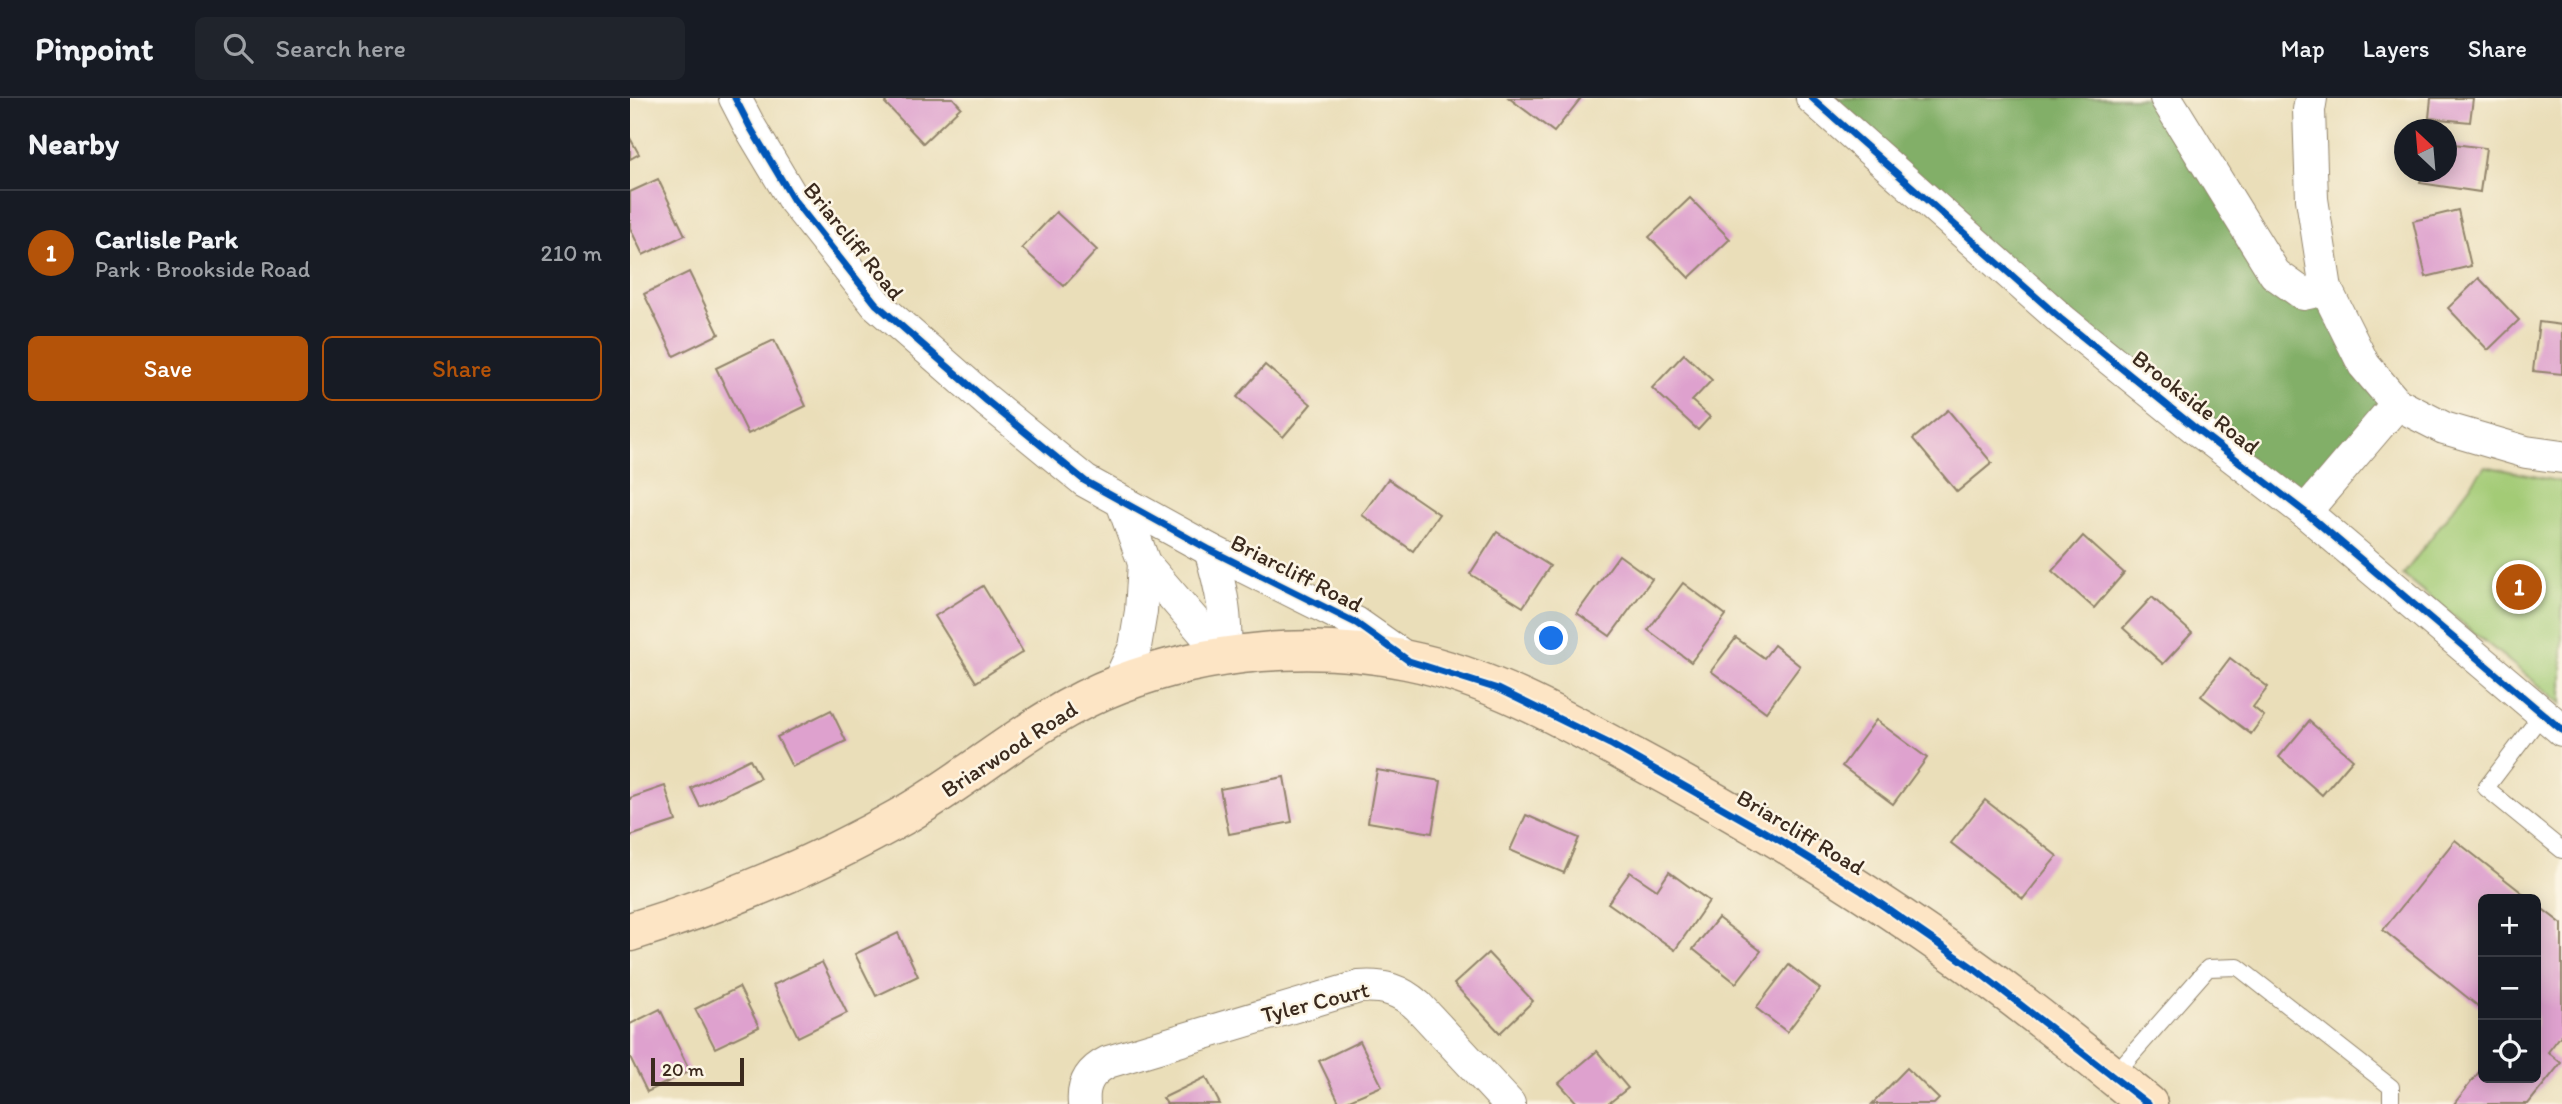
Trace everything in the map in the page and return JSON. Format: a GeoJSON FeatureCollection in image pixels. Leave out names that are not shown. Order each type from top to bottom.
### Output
{"type":"FeatureCollection","features":[{"type":"Feature","properties":{"kind":"street","name":"Briarcliff Road"},"geometry":{"type":"LineString","coordinates":[[735,98],[793,199],[876,304],[987,401],[1085,481],[1210,550],[1356,623],[1409,660],[1498,689],[1610,744],[1779,839],[1862,891],[1976,970],[2148,1104]]}},
{"type":"Feature","properties":{"kind":"street","name":"Brookside Road"},"geometry":{"type":"LineString","coordinates":[[1812,98],[2062,320],[2194,427],[2305,512],[2552,722]]}},
{"type":"Feature","properties":{"kind":"street"},"geometry":{"type":"LineString","coordinates":[[2166,98],[2275,274],[2303,294],[2326,289]]}},
{"type":"Feature","properties":{"kind":"street"},"geometry":{"type":"LineString","coordinates":[[2311,98],[2309,133],[2312,199],[2326,289],[2364,365],[2397,404],[2444,428],[2526,452],[2562,457]]}},
{"type":"Feature","properties":{"kind":"street"},"geometry":{"type":"LineString","coordinates":[[2305,512],[2397,404]]}},
{"type":"Feature","properties":{"kind":"street"},"geometry":{"type":"LineString","coordinates":[[1122,502],[1144,563],[1225,657]]}},
{"type":"Feature","properties":{"kind":"street","name":"Briarcliff Road"},"geometry":{"type":"LineString","coordinates":[[1210,550],[1223,595],[1227,625],[1225,657]]}},
{"type":"Feature","properties":{"kind":"street"},"geometry":{"type":"LineString","coordinates":[[1117,685],[1135,647],[1141,611],[1144,563]]}},
{"type":"Feature","properties":{"kind":"street","name":"Briarwood Road"},"geometry":{"type":"LineString","coordinates":[[630,932],[757,888],[835,853],[909,812],[1069,707],[1117,685],[1158,671],[1225,657],[1293,651],[1349,652],[1409,660]]}},
{"type":"Feature","properties":{"kind":"street","name":"Tyler Court"},"geometry":{"type":"LineString","coordinates":[[1085,1092],[1095,1068],[1108,1062],[1359,987],[1375,985],[1392,988],[1419,1006],[1509,1104]]}},
{"type":"Feature","properties":{"kind":"lane"},"geometry":{"type":"LineString","coordinates":[[2552,722],[2486,788],[2562,850]]}},
{"type":"Feature","properties":{"kind":"lane"},"geometry":{"type":"LineString","coordinates":[[2113,1076],[2208,968],[2238,967],[2390,1087],[2391,1104]]}},
{"type":"Feature","properties":{"kind":"green space"},"geometry":{"type":"Polygon","coordinates":[[[1797,98],[2171,98],[2275,274],[2326,289],[2397,404],[2305,512],[1797,98]]]}},
{"type":"Feature","properties":{"kind":"green space"},"geometry":{"type":"Polygon","coordinates":[[[2485,466],[2562,482],[2562,704],[2403,575],[2485,466]]]}},
{"type":"Feature","properties":{"kind":"building"},"geometry":{"type":"Polygon","coordinates":[[[889,98],[953,98],[961,107],[923,143],[885,103],[889,98]]]}},
{"type":"Feature","properties":{"kind":"building"},"geometry":{"type":"Polygon","coordinates":[[[1509,98],[1581,98],[1554,132],[1509,98]]]}},
{"type":"Feature","properties":{"kind":"building"},"geometry":{"type":"Polygon","coordinates":[[[2431,98],[2473,98],[2470,122],[2429,118],[2431,98]]]}},
{"type":"Feature","properties":{"kind":"building"},"geometry":{"type":"Polygon","coordinates":[[[630,138],[639,154],[630,159],[630,138]]]}},
{"type":"Feature","properties":{"kind":"building"},"geometry":{"type":"Polygon","coordinates":[[[2457,144],[2486,148],[2480,192],[2420,183],[2457,182],[2457,144]]]}},
{"type":"Feature","properties":{"kind":"building"},"geometry":{"type":"Polygon","coordinates":[[[658,179],[685,235],[643,255],[630,228],[630,192],[658,179]]]}},
{"type":"Feature","properties":{"kind":"building"},"geometry":{"type":"Polygon","coordinates":[[[1690,198],[1730,239],[1689,278],[1649,237],[1690,198]]]}},
{"type":"Feature","properties":{"kind":"building"},"geometry":{"type":"Polygon","coordinates":[[[2458,210],[2471,266],[2426,277],[2413,221],[2458,210]]]}},
{"type":"Feature","properties":{"kind":"building"},"geometry":{"type":"Polygon","coordinates":[[[1056,212],[1097,250],[1064,286],[1022,248],[1056,212]]]}},
{"type":"Feature","properties":{"kind":"building"},"geometry":{"type":"Polygon","coordinates":[[[689,272],[719,334],[674,356],[644,294],[689,272]]]}},
{"type":"Feature","properties":{"kind":"building"},"geometry":{"type":"Polygon","coordinates":[[[2479,278],[2519,320],[2488,350],[2448,308],[2479,278]]]}},
{"type":"Feature","properties":{"kind":"building"},"geometry":{"type":"Polygon","coordinates":[[[2539,322],[2562,325],[2562,374],[2533,371],[2539,322]]]}},
{"type":"Feature","properties":{"kind":"building"},"geometry":{"type":"Polygon","coordinates":[[[774,340],[806,406],[748,434],[716,368],[774,340]]]}},
{"type":"Feature","properties":{"kind":"building"},"geometry":{"type":"Polygon","coordinates":[[[1684,354],[1712,380],[1692,401],[1710,417],[1698,430],[1652,388],[1684,354]]]}},
{"type":"Feature","properties":{"kind":"building"},"geometry":{"type":"Polygon","coordinates":[[[1265,365],[1311,404],[1283,437],[1237,397],[1265,365]]]}},
{"type":"Feature","properties":{"kind":"building"},"geometry":{"type":"Polygon","coordinates":[[[1948,410],[1992,463],[1957,492],[1913,439],[1948,410]]]}},
{"type":"Feature","properties":{"kind":"building"},"geometry":{"type":"Polygon","coordinates":[[[1388,479],[1439,514],[1413,551],[1362,515],[1388,479]]]}},
{"type":"Feature","properties":{"kind":"building"},"geometry":{"type":"Polygon","coordinates":[[[1497,532],[1550,566],[1523,607],[1470,574],[1497,532]]]}},
{"type":"Feature","properties":{"kind":"building"},"geometry":{"type":"Polygon","coordinates":[[[2083,536],[2124,573],[2094,608],[2052,571],[2083,536]]]}},
{"type":"Feature","properties":{"kind":"building"},"geometry":{"type":"Polygon","coordinates":[[[1619,555],[1652,579],[1610,636],[1577,613],[1619,555]]]}},
{"type":"Feature","properties":{"kind":"building"},"geometry":{"type":"Polygon","coordinates":[[[1683,583],[1726,615],[1691,662],[1648,630],[1683,583]]]}},
{"type":"Feature","properties":{"kind":"building"},"geometry":{"type":"Polygon","coordinates":[[[983,586],[1023,652],[976,682],[935,616],[983,586]]]}},
{"type":"Feature","properties":{"kind":"building"},"geometry":{"type":"Polygon","coordinates":[[[2152,597],[2192,633],[2163,664],[2123,628],[2152,597]]]}},
{"type":"Feature","properties":{"kind":"building"},"geometry":{"type":"Polygon","coordinates":[[[1736,638],[1764,658],[1774,645],[1800,666],[1766,712],[1711,671],[1736,638]]]}},
{"type":"Feature","properties":{"kind":"building"},"geometry":{"type":"Polygon","coordinates":[[[2230,658],[2268,687],[2253,707],[2264,716],[2251,734],[2201,696],[2230,658]]]}},
{"type":"Feature","properties":{"kind":"building"},"geometry":{"type":"Polygon","coordinates":[[[831,710],[846,741],[792,767],[777,737],[831,710]]]}},
{"type":"Feature","properties":{"kind":"building"},"geometry":{"type":"Polygon","coordinates":[[[1876,720],[1927,758],[1893,804],[1842,766],[1876,720]]]}},
{"type":"Feature","properties":{"kind":"building"},"geometry":{"type":"Polygon","coordinates":[[[2309,721],[2353,759],[2322,795],[2279,757],[2309,721]]]}},
{"type":"Feature","properties":{"kind":"building"},"geometry":{"type":"Polygon","coordinates":[[[750,759],[760,778],[700,807],[691,788],[750,759]]]}},
{"type":"Feature","properties":{"kind":"building"},"geometry":{"type":"Polygon","coordinates":[[[1377,770],[1441,781],[1432,833],[1368,822],[1377,770]]]}},
{"type":"Feature","properties":{"kind":"building"},"geometry":{"type":"Polygon","coordinates":[[[1284,777],[1292,822],[1229,834],[1220,789],[1284,777]]]}},
{"type":"Feature","properties":{"kind":"building"},"geometry":{"type":"Polygon","coordinates":[[[665,786],[676,821],[630,836],[630,798],[665,786]]]}},
{"type":"Feature","properties":{"kind":"building"},"geometry":{"type":"Polygon","coordinates":[[[1985,800],[2057,856],[2023,899],[1951,843],[1985,800]]]}},
{"type":"Feature","properties":{"kind":"building"},"geometry":{"type":"Polygon","coordinates":[[[1526,815],[1579,838],[1564,873],[1510,850],[1526,815]]]}},
{"type":"Feature","properties":{"kind":"building"},"geometry":{"type":"Polygon","coordinates":[[[2455,840],[2524,894],[2478,894],[2478,1006],[2383,930],[2455,840]]]}},
{"type":"Feature","properties":{"kind":"building"},"geometry":{"type":"Polygon","coordinates":[[[1630,872],[1657,890],[1669,872],[1709,901],[1675,950],[1608,903],[1630,872]]]}},
{"type":"Feature","properties":{"kind":"building"},"geometry":{"type":"Polygon","coordinates":[[[2541,908],[2562,924],[2562,1034],[2548,1052],[2561,1063],[2528,1104],[2454,1104],[2478,1073],[2478,1083],[2541,1083],[2541,908]]]}},
{"type":"Feature","properties":{"kind":"building"},"geometry":{"type":"Polygon","coordinates":[[[1718,918],[1761,951],[1736,983],[1693,949],[1718,918]]]}},
{"type":"Feature","properties":{"kind":"building"},"geometry":{"type":"Polygon","coordinates":[[[898,933],[918,976],[876,996],[855,954],[898,933]]]}},
{"type":"Feature","properties":{"kind":"building"},"geometry":{"type":"Polygon","coordinates":[[[1488,953],[1533,1001],[1500,1033],[1454,984],[1488,953]]]}},
{"type":"Feature","properties":{"kind":"building"},"geometry":{"type":"Polygon","coordinates":[[[822,962],[847,1013],[798,1037],[773,985],[822,962]]]}},
{"type":"Feature","properties":{"kind":"building"},"geometry":{"type":"Polygon","coordinates":[[[1789,965],[1820,989],[1787,1032],[1756,1008],[1789,965]]]}},
{"type":"Feature","properties":{"kind":"building"},"geometry":{"type":"Polygon","coordinates":[[[739,987],[759,1027],[715,1048],[695,1009],[739,987]]]}},
{"type":"Feature","properties":{"kind":"building"},"geometry":{"type":"Polygon","coordinates":[[[660,1009],[690,1071],[647,1092],[630,1057],[630,1024],[660,1009]]]}},
{"type":"Feature","properties":{"kind":"building"},"geometry":{"type":"Polygon","coordinates":[[[1360,1041],[1382,1086],[1340,1104],[1319,1061],[1360,1041]]]}},
{"type":"Feature","properties":{"kind":"building"},"geometry":{"type":"Polygon","coordinates":[[[1597,1051],[1628,1088],[1608,1104],[1578,1104],[1559,1083],[1597,1051]]]}},
{"type":"Feature","properties":{"kind":"building"},"geometry":{"type":"Polygon","coordinates":[[[1907,1068],[1939,1099],[1934,1104],[1872,1104],[1907,1068]]]}},
{"type":"Feature","properties":{"kind":"building"},"geometry":{"type":"Polygon","coordinates":[[[1206,1077],[1220,1104],[1167,1104],[1163,1098],[1206,1077]]]}},
{"type":"Feature","properties":{"kind":"cycle path"},"geometry":{"type":"LineString","coordinates":[[735,98],[793,199],[876,304],[987,401],[1085,481],[1210,550],[1356,623],[1409,661],[1498,689],[1610,744],[1779,840],[1862,891],[1976,970],[2148,1104]]}},
{"type":"Feature","properties":{"kind":"cycle path"},"geometry":{"type":"LineString","coordinates":[[1812,98],[2062,320],[2194,427],[2305,512],[2562,730]]}},
{"type":"Feature","properties":{"kind":"place","name":"Carlisle Park"},"geometry":{"type":"Point","coordinates":[2519,587]}}]}
